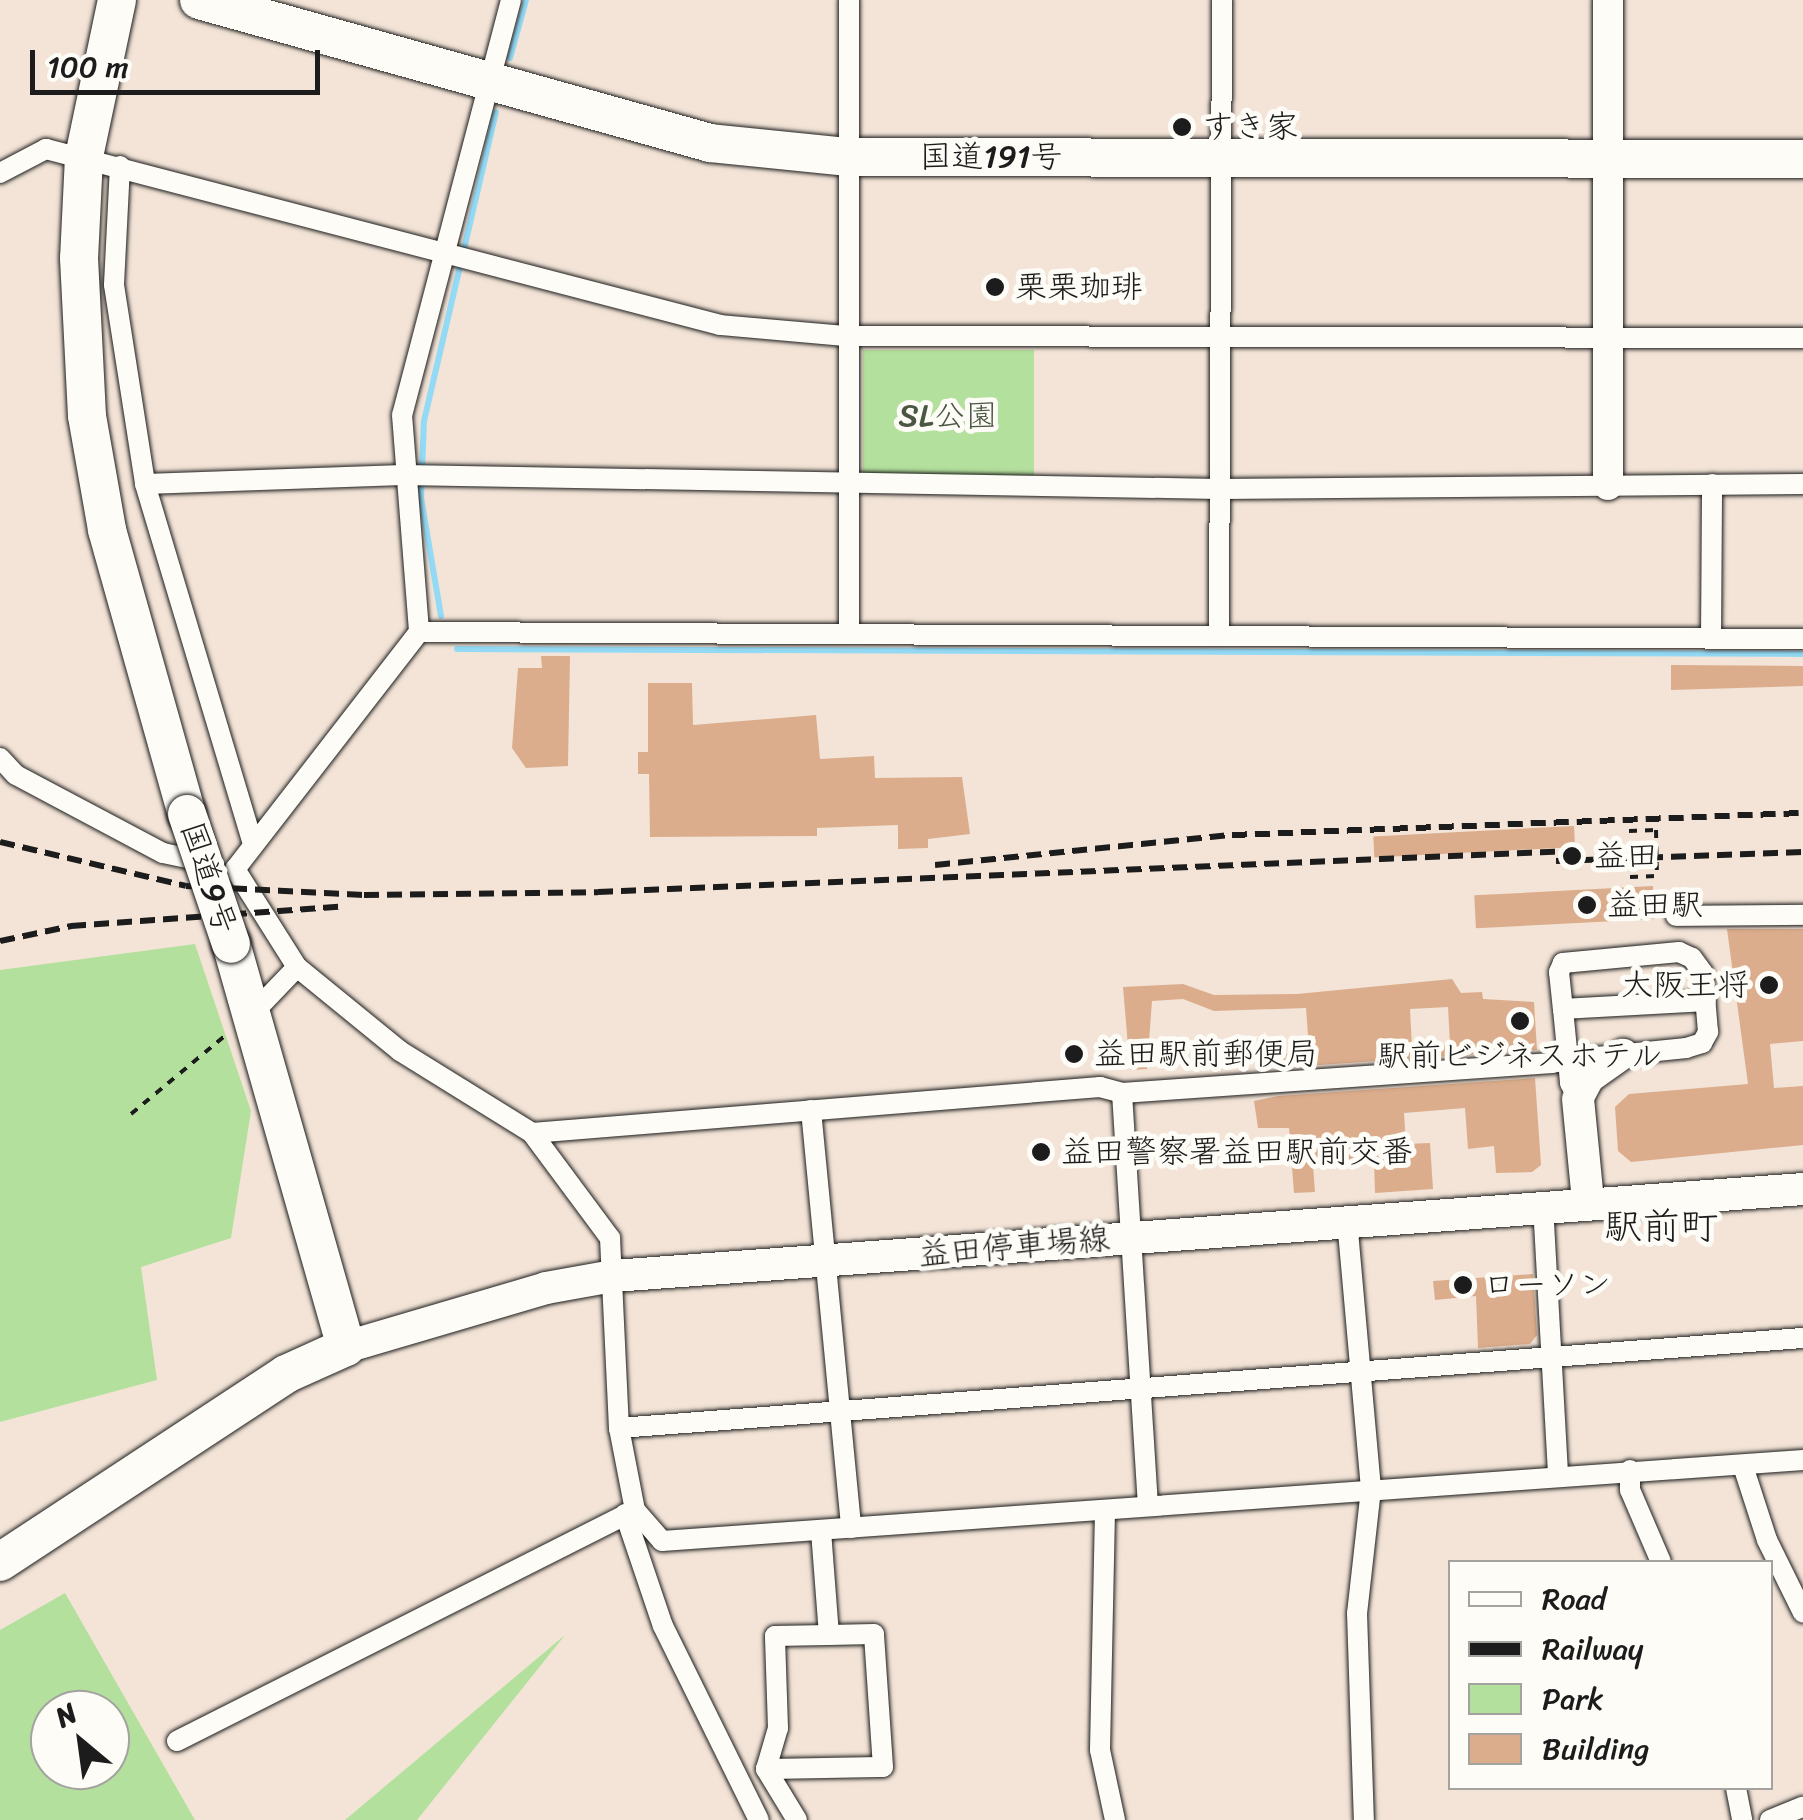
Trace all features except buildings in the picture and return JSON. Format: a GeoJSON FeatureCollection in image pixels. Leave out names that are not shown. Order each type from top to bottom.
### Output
{"type":"FeatureCollection","features":[{"type":"Feature","properties":{"kind":"highway","name":"国道9号"},"geometry":{"type":"LineString","coordinates":[[117,0],[102,161],[78,258],[87,416],[107,530],[187,814],[252,1014],[346,1346]]}},
{"type":"Feature","properties":{"kind":"highway","name":"国道191号"},"geometry":{"type":"LineString","coordinates":[[199,0],[710,142],[847,158],[1803,158]]}},
{"type":"Feature","properties":{"kind":"highway"},"geometry":{"type":"LineString","coordinates":[[0,1562],[286,1374],[346,1346]]}},
{"type":"Feature","properties":{"kind":"main road"},"geometry":{"type":"LineString","coordinates":[[1578,1099],[1588,1201]]}},
{"type":"Feature","properties":{"kind":"main road","name":"益田停車場線"},"geometry":{"type":"LineString","coordinates":[[346,1346],[546,1288],[613,1276],[1588,1201],[1803,1189]]}},
{"type":"Feature","properties":{"kind":"street"},"geometry":{"type":"LineString","coordinates":[[235,869],[419,632],[403,475],[402,415],[486,82],[511,0]]}},
{"type":"Feature","properties":{"kind":"street"},"geometry":{"type":"LineString","coordinates":[[849,0],[849,630]]}},
{"type":"Feature","properties":{"kind":"street"},"geometry":{"type":"LineString","coordinates":[[1220,634],[1218,155],[1222,0]]}},
{"type":"Feature","properties":{"kind":"street"},"geometry":{"type":"LineString","coordinates":[[1608,0],[1608,485]]}},
{"type":"Feature","properties":{"kind":"street"},"geometry":{"type":"LineString","coordinates":[[0,174],[46,149],[720,324],[848,336],[1803,338]]}},
{"type":"Feature","properties":{"kind":"street"},"geometry":{"type":"LineString","coordinates":[[102,161],[114,285],[145,484],[253,843]]}},
{"type":"Feature","properties":{"kind":"street"},"geometry":{"type":"LineString","coordinates":[[145,484],[403,475],[1219,490],[1803,484]]}},
{"type":"Feature","properties":{"kind":"street"},"geometry":{"type":"LineString","coordinates":[[1711,638],[1712,484]]}},
{"type":"Feature","properties":{"kind":"street"},"geometry":{"type":"LineString","coordinates":[[419,632],[849,630],[1803,639]]}},
{"type":"Feature","properties":{"kind":"street"},"geometry":{"type":"LineString","coordinates":[[0,758],[16,774],[162,852],[235,869],[297,967],[400,1051],[532,1133],[610,1238],[619,1428],[630,1512],[663,1626],[759,1820]]}},
{"type":"Feature","properties":{"kind":"street"},"geometry":{"type":"LineString","coordinates":[[1676,916],[1803,915]]}},
{"type":"Feature","properties":{"kind":"street"},"geometry":{"type":"LineString","coordinates":[[532,1133],[1100,1087],[1122,1093],[1568,1060],[1702,1043],[1708,1032],[1703,973],[1686,955],[1607,956],[1563,964],[1568,1060],[1578,1099]]}},
{"type":"Feature","properties":{"kind":"street"},"geometry":{"type":"LineString","coordinates":[[252,1014],[297,967]]}},
{"type":"Feature","properties":{"kind":"street"},"geometry":{"type":"LineString","coordinates":[[1563,1009],[1706,1000]]}},
{"type":"Feature","properties":{"kind":"street"},"geometry":{"type":"LineString","coordinates":[[1578,1099],[1588,1078],[1623,1054]]}},
{"type":"Feature","properties":{"kind":"street"},"geometry":{"type":"LineString","coordinates":[[1122,1093],[1128,1238],[1148,1505]]}},
{"type":"Feature","properties":{"kind":"street"},"geometry":{"type":"LineString","coordinates":[[811,1110],[852,1528]]}},
{"type":"Feature","properties":{"kind":"street"},"geometry":{"type":"LineString","coordinates":[[1543,1205],[1558,1473]]}},
{"type":"Feature","properties":{"kind":"street"},"geometry":{"type":"LineString","coordinates":[[1347,1220],[1371,1489],[1358,1613],[1364,1820]]}},
{"type":"Feature","properties":{"kind":"street"},"geometry":{"type":"LineString","coordinates":[[619,1428],[1803,1338]]}},
{"type":"Feature","properties":{"kind":"street"},"geometry":{"type":"LineString","coordinates":[[630,1512],[662,1541],[1104,1511],[1558,1473],[1803,1460]]}},
{"type":"Feature","properties":{"kind":"street"},"geometry":{"type":"LineString","coordinates":[[1742,1466],[1767,1540],[1803,1613]]}},
{"type":"Feature","properties":{"kind":"street"},"geometry":{"type":"LineString","coordinates":[[1630,1470],[1630,1490],[1660,1560]]}},
{"type":"Feature","properties":{"kind":"street"},"geometry":{"type":"LineString","coordinates":[[1104,1511],[1100,1750],[1115,1820]]}},
{"type":"Feature","properties":{"kind":"street"},"geometry":{"type":"LineString","coordinates":[[177,1741],[630,1512]]}},
{"type":"Feature","properties":{"kind":"street"},"geometry":{"type":"LineString","coordinates":[[821,1530],[829,1635]]}},
{"type":"Feature","properties":{"kind":"street"},"geometry":{"type":"LineString","coordinates":[[766,1769],[883,1767],[874,1634],[774,1636],[778,1728],[766,1769],[797,1820]]}},
{"type":"Feature","properties":{"kind":"street"},"geometry":{"type":"LineString","coordinates":[[1736,1790],[1742,1820]]}},
{"type":"Feature","properties":{"kind":"street"},"geometry":{"type":"LineString","coordinates":[[1770,1820],[1803,1807]]}},
{"type":"Feature","properties":{"kind":"path"},"geometry":{"type":"LineString","coordinates":[[1629,832],[1656,830],[1658,876],[1630,877]]}},
{"type":"Feature","properties":{"kind":"path"},"geometry":{"type":"LineString","coordinates":[[131,1114],[252,1014]]}},
{"type":"Feature","properties":{"kind":"green space","name":"SL公園"},"geometry":{"type":"Polygon","coordinates":[[[863,350],[1034,350],[1034,479],[863,479],[863,350]]]}},
{"type":"Feature","properties":{"kind":"green space"},"geometry":{"type":"Polygon","coordinates":[[[195,944],[251,1111],[231,1238],[141,1267],[157,1380],[0,1422],[0,970],[195,944]]]}},
{"type":"Feature","properties":{"kind":"green space"},"geometry":{"type":"Polygon","coordinates":[[[65,1593],[121,1690],[30,1690],[30,1790],[130,1790],[130,1706],[195,1820],[0,1820],[0,1630],[65,1593]]]}},
{"type":"Feature","properties":{"kind":"green space"},"geometry":{"type":"Polygon","coordinates":[[[565,1635],[417,1820],[345,1820],[565,1635]]]}},
{"type":"Feature","properties":{"kind":"waterway"},"geometry":{"type":"LineString","coordinates":[[510,58],[526,0]]}},
{"type":"Feature","properties":{"kind":"waterway"},"geometry":{"type":"LineString","coordinates":[[441,616],[421,498],[424,421],[496,112]]}},
{"type":"Feature","properties":{"kind":"waterway"},"geometry":{"type":"LineString","coordinates":[[457,649],[1803,654]]}},
{"type":"Feature","properties":{"kind":"railway"},"geometry":{"type":"LineString","coordinates":[[935,865],[1232,835],[1803,813]]}},
{"type":"Feature","properties":{"kind":"railway"},"geometry":{"type":"LineString","coordinates":[[0,842],[186,886],[364,895],[598,892],[1571,851]]}},
{"type":"Feature","properties":{"kind":"railway"},"geometry":{"type":"LineString","coordinates":[[1556,861],[1803,852]]}},
{"type":"Feature","properties":{"kind":"railway"},"geometry":{"type":"LineString","coordinates":[[0,941],[71,926],[338,907]]}},
{"type":"Feature","properties":{"kind":"place","name":"すき家"},"geometry":{"type":"Point","coordinates":[1182,127]}},
{"type":"Feature","properties":{"kind":"place","name":"栗栗珈琲"},"geometry":{"type":"Point","coordinates":[995,287]}},
{"type":"Feature","properties":{"kind":"place","name":"益田"},"geometry":{"type":"Point","coordinates":[1572,856]}},
{"type":"Feature","properties":{"kind":"place","name":"益田駅"},"geometry":{"type":"Point","coordinates":[1587,905]}},
{"type":"Feature","properties":{"kind":"place","name":"大阪王将"},"geometry":{"type":"Point","coordinates":[1769,985]}},
{"type":"Feature","properties":{"kind":"place","name":"駅前ビジネスホテル"},"geometry":{"type":"Point","coordinates":[1520,1021]}},
{"type":"Feature","properties":{"kind":"place","name":"益田駅前郵便局"},"geometry":{"type":"Point","coordinates":[1074,1054]}},
{"type":"Feature","properties":{"kind":"place","name":"益田警察署益田駅前交番"},"geometry":{"type":"Point","coordinates":[1041,1152]}},
{"type":"Feature","properties":{"kind":"place","name":"ローソン"},"geometry":{"type":"Point","coordinates":[1463,1285]}},
{"type":"Feature","properties":{"kind":"district","name":"駅前町"},"geometry":{"type":"Point","coordinates":[1661,1227]}}]}
